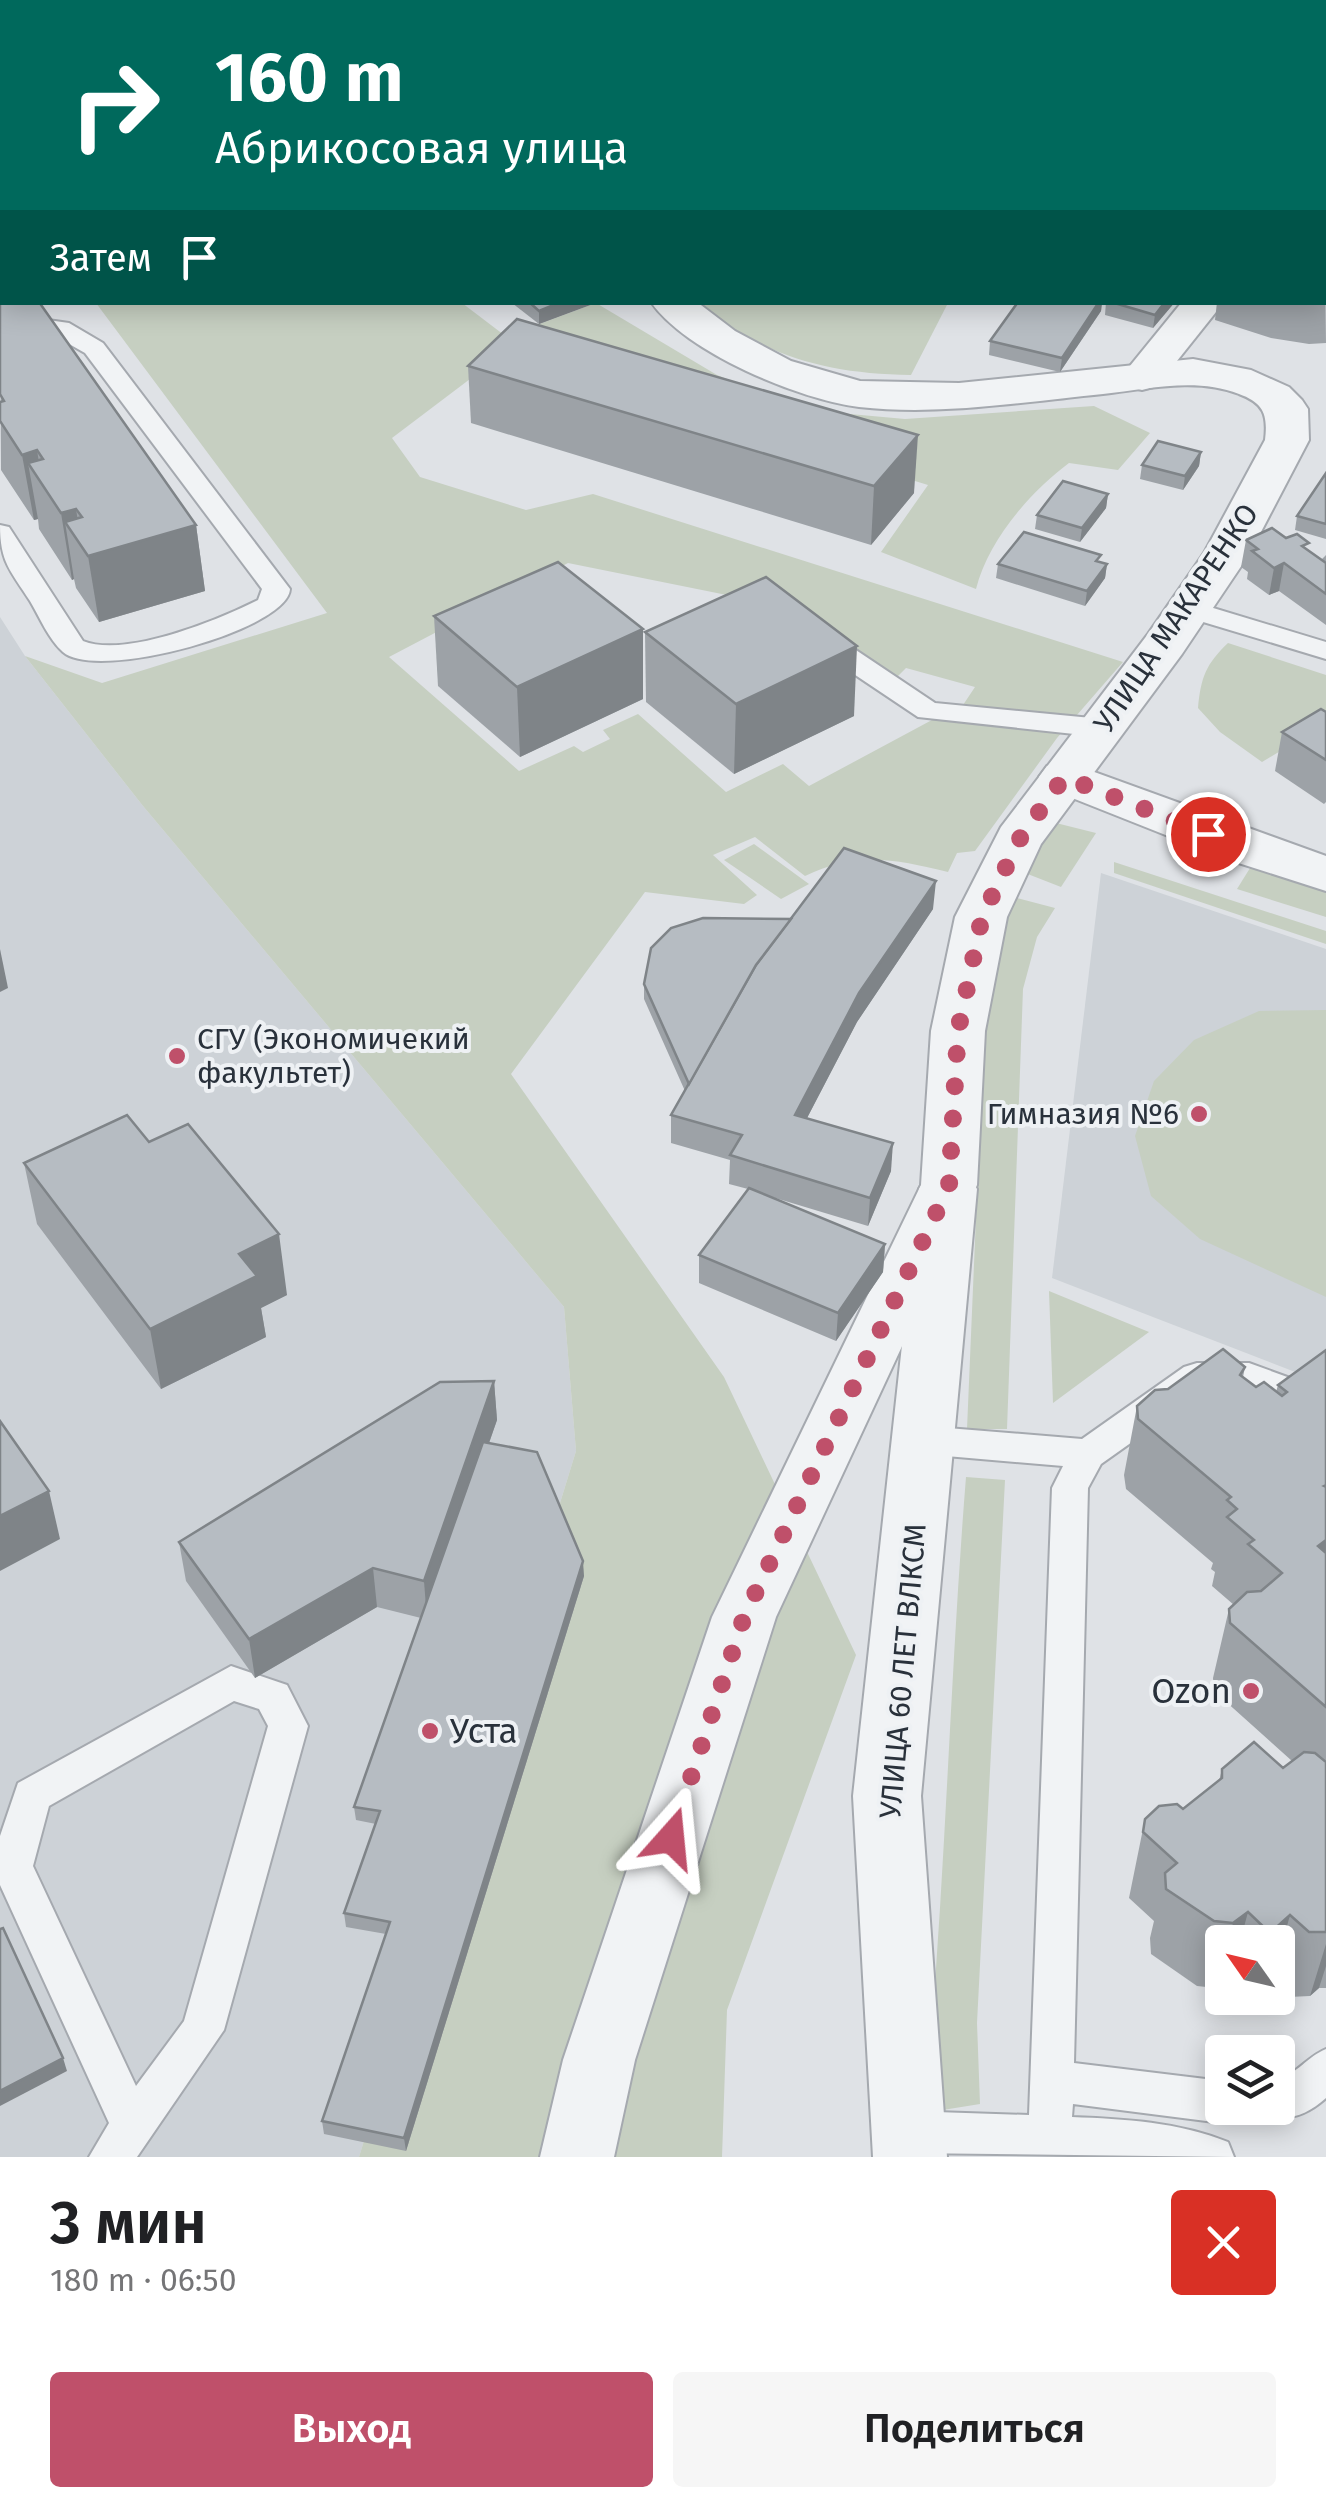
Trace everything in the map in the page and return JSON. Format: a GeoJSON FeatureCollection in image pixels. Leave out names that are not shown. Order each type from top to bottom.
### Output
{"type":"FeatureCollection","features":[{"type":"Feature","properties":{"kind":"street","name":"УЛИЦА МАКАРЕНКО"},"geometry":{"type":"LineString","coordinates":[[577,2157],[599,2060],[744,1617],[949,1186],[958,1031],[982,917],[1019,840],[1190,609],[1252,512],[1287,440],[1288,409],[1274,396],[1224,375],[1194,372],[1142,376],[959,396],[858,394],[776,370],[720,340],[676,305]]}},
{"type":"Feature","properties":{"kind":"street"},"geometry":{"type":"LineString","coordinates":[[1142,376],[1201,305]]}},
{"type":"Feature","properties":{"kind":"street"},"geometry":{"type":"LineString","coordinates":[[1064,777],[1244,848],[1326,874]]}},
{"type":"Feature","properties":{"kind":"street","name":"УЛИЦА 60 ЛЕТ ВЛКСМ"},"geometry":{"type":"LineString","coordinates":[[908,2145],[888,1796],[949,1186]]}},
{"type":"Feature","properties":{"kind":"lane"},"geometry":{"type":"LineString","coordinates":[[0,328],[46,322],[63,326],[94,348],[276,589],[276,596],[256,612],[122,655],[94,657],[74,647],[0,533]]}},
{"type":"Feature","properties":{"kind":"lane"},"geometry":{"type":"LineString","coordinates":[[1190,609],[1326,651]]}},
{"type":"Feature","properties":{"kind":"lane"},"geometry":{"type":"LineString","coordinates":[[792,620],[928,711],[1102,728]]}},
{"type":"Feature","properties":{"kind":"lane"},"geometry":{"type":"LineString","coordinates":[[1050,2137],[1070,1488],[1088,1454],[1198,1378],[1248,1376],[1326,1406]]}},
{"type":"Feature","properties":{"kind":"lane"},"geometry":{"type":"LineString","coordinates":[[922,1440],[1088,1454]]}},
{"type":"Feature","properties":{"kind":"lane"},"geometry":{"type":"LineString","coordinates":[[231,1684],[272,1698],[288,1726],[203,2030],[122,2142],[12,1866],[32,1795],[231,1684]]}},
{"type":"Feature","properties":{"kind":"lane"},"geometry":{"type":"LineString","coordinates":[[1295,2096],[1326,2070]]}},
{"type":"Feature","properties":{"kind":"lane"},"geometry":{"type":"LineString","coordinates":[[1051,2082],[1205,2100]]}},
{"type":"Feature","properties":{"kind":"lane"},"geometry":{"type":"LineString","coordinates":[[908,2145],[1050,2137],[1136,2140],[1212,2157]]}},
{"type":"Feature","properties":{"kind":"shaded area"},"geometry":{"type":"Polygon","coordinates":[[[0,617],[25,656],[143,806],[564,1307],[576,1451],[359,2157],[0,2157],[0,617]]]}},
{"type":"Feature","properties":{"kind":"shaded area","name":"Гимназия №6"},"geometry":{"type":"Polygon","coordinates":[[[1101,873],[1326,949],[1326,1384],[1052,1278],[1101,873]]]}},
{"type":"Feature","properties":{"kind":"green space"},"geometry":{"type":"Polygon","coordinates":[[[0,305],[32,305],[0,313],[0,305]]]}},
{"type":"Feature","properties":{"kind":"green space"},"geometry":{"type":"Polygon","coordinates":[[[97,305],[465,305],[516,344],[539,324],[599,305],[717,375],[767,395],[839,413],[905,419],[1094,406],[1150,433],[1118,470],[1069,463],[1054,475],[1025,503],[1000,536],[976,589],[881,552],[928,485],[830,455],[515,345],[392,438],[420,477],[526,510],[593,494],[1123,662],[1057,738],[975,851],[957,853],[948,872],[859,860],[805,876],[755,837],[713,855],[757,895],[744,904],[645,892],[511,1074],[724,1377],[856,1655],[727,2010],[722,2157],[359,2157],[576,1451],[564,1307],[143,806],[25,656],[102,683],[327,613],[97,305]],[[568,563],[389,657],[519,771],[574,746],[583,752],[610,739],[603,730],[638,714],[726,792],[783,764],[809,786],[945,713],[957,714],[975,687],[906,668],[894,680],[796,609],[568,563]]]}},
{"type":"Feature","properties":{"kind":"green space"},"geometry":{"type":"Polygon","coordinates":[[[699,305],[947,305],[911,375],[823,366],[771,349],[699,305]]]}},
{"type":"Feature","properties":{"kind":"green space"},"geometry":{"type":"Polygon","coordinates":[[[1228,643],[1326,675],[1326,735],[1317,729],[1262,762],[1220,732],[1198,708],[1206,672],[1228,643]]]}},
{"type":"Feature","properties":{"kind":"green space"},"geometry":{"type":"Polygon","coordinates":[[[1052,822],[1096,833],[1061,887],[1020,871],[1052,822]]]}},
{"type":"Feature","properties":{"kind":"green space"},"geometry":{"type":"Polygon","coordinates":[[[754,844],[809,884],[781,899],[724,860],[754,844]]]}},
{"type":"Feature","properties":{"kind":"green space"},"geometry":{"type":"Polygon","coordinates":[[[1255,860],[1326,883],[1326,917],[1237,889],[1255,860]]]}},
{"type":"Feature","properties":{"kind":"green space"},"geometry":{"type":"Polygon","coordinates":[[[1114,862],[1326,931],[1326,944],[1114,873],[1114,862]]]}},
{"type":"Feature","properties":{"kind":"green space"},"geometry":{"type":"Polygon","coordinates":[[[1009,896],[1055,908],[1037,937],[1023,989],[1007,1429],[967,1429],[983,1053],[1009,896]]]}},
{"type":"Feature","properties":{"kind":"green space"},"geometry":{"type":"Polygon","coordinates":[[[1326,1010],[1326,1297],[1200,1239],[1151,1196],[1135,1136],[1154,1081],[1194,1040],[1259,1011],[1326,1010]]]}},
{"type":"Feature","properties":{"kind":"green space"},"geometry":{"type":"Polygon","coordinates":[[[1049,1291],[1149,1332],[1053,1403],[1049,1291]]]}},
{"type":"Feature","properties":{"kind":"green space"},"geometry":{"type":"Polygon","coordinates":[[[966,1477],[1005,1480],[977,2023],[980,2104],[924,2113],[937,1954],[966,1477]]]}},
{"type":"Feature","properties":{"kind":"building"},"geometry":{"type":"Polygon","coordinates":[[[0,305],[41,305],[196,525],[88,556],[65,522],[82,517],[76,509],[61,513],[28,463],[43,459],[37,450],[22,455],[0,421],[0,402],[4,401],[0,394],[0,305]]]}},
{"type":"Feature","properties":{"kind":"building"},"geometry":{"type":"Polygon","coordinates":[[[532,305],[554,305],[539,311],[532,305]]]}},
{"type":"Feature","properties":{"kind":"building"},"geometry":{"type":"Polygon","coordinates":[[[1016,305],[1097,305],[1062,358],[990,341],[1016,305]]]}},
{"type":"Feature","properties":{"kind":"building"},"geometry":{"type":"Polygon","coordinates":[[[1121,305],[1163,305],[1155,315],[1121,305]]]}},
{"type":"Feature","properties":{"kind":"building"},"geometry":{"type":"Polygon","coordinates":[[[517,319],[918,435],[874,486],[468,366],[517,319]]]}},
{"type":"Feature","properties":{"kind":"building"},"geometry":{"type":"Polygon","coordinates":[[[1158,441],[1201,452],[1185,476],[1142,465],[1158,441]]]}},
{"type":"Feature","properties":{"kind":"building"},"geometry":{"type":"Polygon","coordinates":[[[1326,473],[1326,524],[1297,516],[1326,473]]]}},
{"type":"Feature","properties":{"kind":"building"},"geometry":{"type":"Polygon","coordinates":[[[1063,481],[1108,494],[1082,528],[1037,515],[1063,481]]]}},
{"type":"Feature","properties":{"kind":"building"},"geometry":{"type":"Polygon","coordinates":[[[1272,528],[1286,538],[1297,534],[1309,543],[1302,546],[1326,563],[1326,594],[1284,563],[1274,568],[1252,551],[1258,549],[1246,540],[1272,528]]]}},
{"type":"Feature","properties":{"kind":"building"},"geometry":{"type":"Polygon","coordinates":[[[1024,532],[1101,555],[1096,561],[1107,564],[1087,591],[998,564],[1024,532]]]}},
{"type":"Feature","properties":{"kind":"building"},"geometry":{"type":"Polygon","coordinates":[[[558,562],[643,629],[517,687],[434,616],[558,562]]]}},
{"type":"Feature","properties":{"kind":"building"},"geometry":{"type":"Polygon","coordinates":[[[766,577],[857,646],[736,704],[645,632],[766,577]]]}},
{"type":"Feature","properties":{"kind":"building"},"geometry":{"type":"Polygon","coordinates":[[[1321,709],[1326,712],[1326,760],[1282,732],[1321,709]]]}},
{"type":"Feature","properties":{"kind":"building"},"geometry":{"type":"Polygon","coordinates":[[[844,848],[936,881],[859,993],[795,1115],[893,1143],[870,1198],[730,1155],[742,1135],[671,1115],[756,965],[844,848]]]}},
{"type":"Feature","properties":{"kind":"building"},"geometry":{"type":"Polygon","coordinates":[[[703,918],[791,919],[756,965],[689,1084],[644,984],[651,948],[671,928],[703,918]]]}},
{"type":"Feature","properties":{"kind":"building"},"geometry":{"type":"Polygon","coordinates":[[[127,1115],[149,1142],[188,1124],[279,1234],[239,1254],[257,1276],[150,1329],[24,1163],[127,1115]]]}},
{"type":"Feature","properties":{"kind":"building"},"geometry":{"type":"Polygon","coordinates":[[[749,1188],[885,1244],[838,1313],[699,1255],[749,1188]]]}},
{"type":"Feature","properties":{"kind":"building"},"geometry":{"type":"Polygon","coordinates":[[[1223,1349],[1245,1367],[1240,1375],[1256,1387],[1264,1382],[1282,1396],[1287,1392],[1278,1385],[1326,1350],[1326,1540],[1318,1546],[1326,1553],[1326,1707],[1230,1623],[1229,1609],[1247,1592],[1261,1591],[1282,1573],[1248,1544],[1254,1540],[1227,1517],[1237,1509],[1227,1500],[1231,1497],[1138,1419],[1137,1406],[1155,1390],[1168,1389],[1223,1349]]]}},
{"type":"Feature","properties":{"kind":"building"},"geometry":{"type":"Polygon","coordinates":[[[494,1381],[424,1581],[373,1568],[249,1639],[179,1542],[440,1382],[494,1381]]]}},
{"type":"Feature","properties":{"kind":"building"},"geometry":{"type":"Polygon","coordinates":[[[0,1421],[49,1491],[0,1516],[0,1421]]]}},
{"type":"Feature","properties":{"kind":"building"},"geometry":{"type":"Polygon","coordinates":[[[483,1442],[537,1452],[583,1561],[404,2138],[322,2121],[390,1922],[344,1913],[380,1811],[354,1807],[483,1442]]]}},
{"type":"Feature","properties":{"kind":"building"},"geometry":{"type":"Polygon","coordinates":[[[1254,1742],[1283,1768],[1304,1752],[1315,1753],[1326,1762],[1326,1932],[1309,1932],[1290,1915],[1279,1925],[1262,1925],[1248,1912],[1233,1923],[1214,1921],[1166,1889],[1165,1873],[1177,1863],[1143,1832],[1145,1819],[1159,1806],[1177,1804],[1183,1809],[1222,1778],[1222,1769],[1254,1742]]]}},
{"type":"Feature","properties":{"kind":"building"},"geometry":{"type":"Polygon","coordinates":[[[3,1928],[63,2058],[0,2091],[0,1929],[3,1928]]]}},
{"type":"Feature","properties":{"kind":"place","name":"СГУ (Экономичекий факультет)"},"geometry":{"type":"Point","coordinates":[177,1056]}},
{"type":"Feature","properties":{"kind":"place","name":"Гимназия №6"},"geometry":{"type":"Point","coordinates":[1199,1114]}},
{"type":"Feature","properties":{"kind":"place","name":"Ozon"},"geometry":{"type":"Point","coordinates":[1251,1691]}},
{"type":"Feature","properties":{"kind":"place","name":"Уста"},"geometry":{"type":"Point","coordinates":[430,1731]}},
{"type":"Feature","properties":{"kind":"route"},"geometry":{"type":"LineString","coordinates":[[671,1838],[744,1617],[949,1186],[958,1031],[982,917],[1001,871],[1064,777],[1208,834]]}}]}
